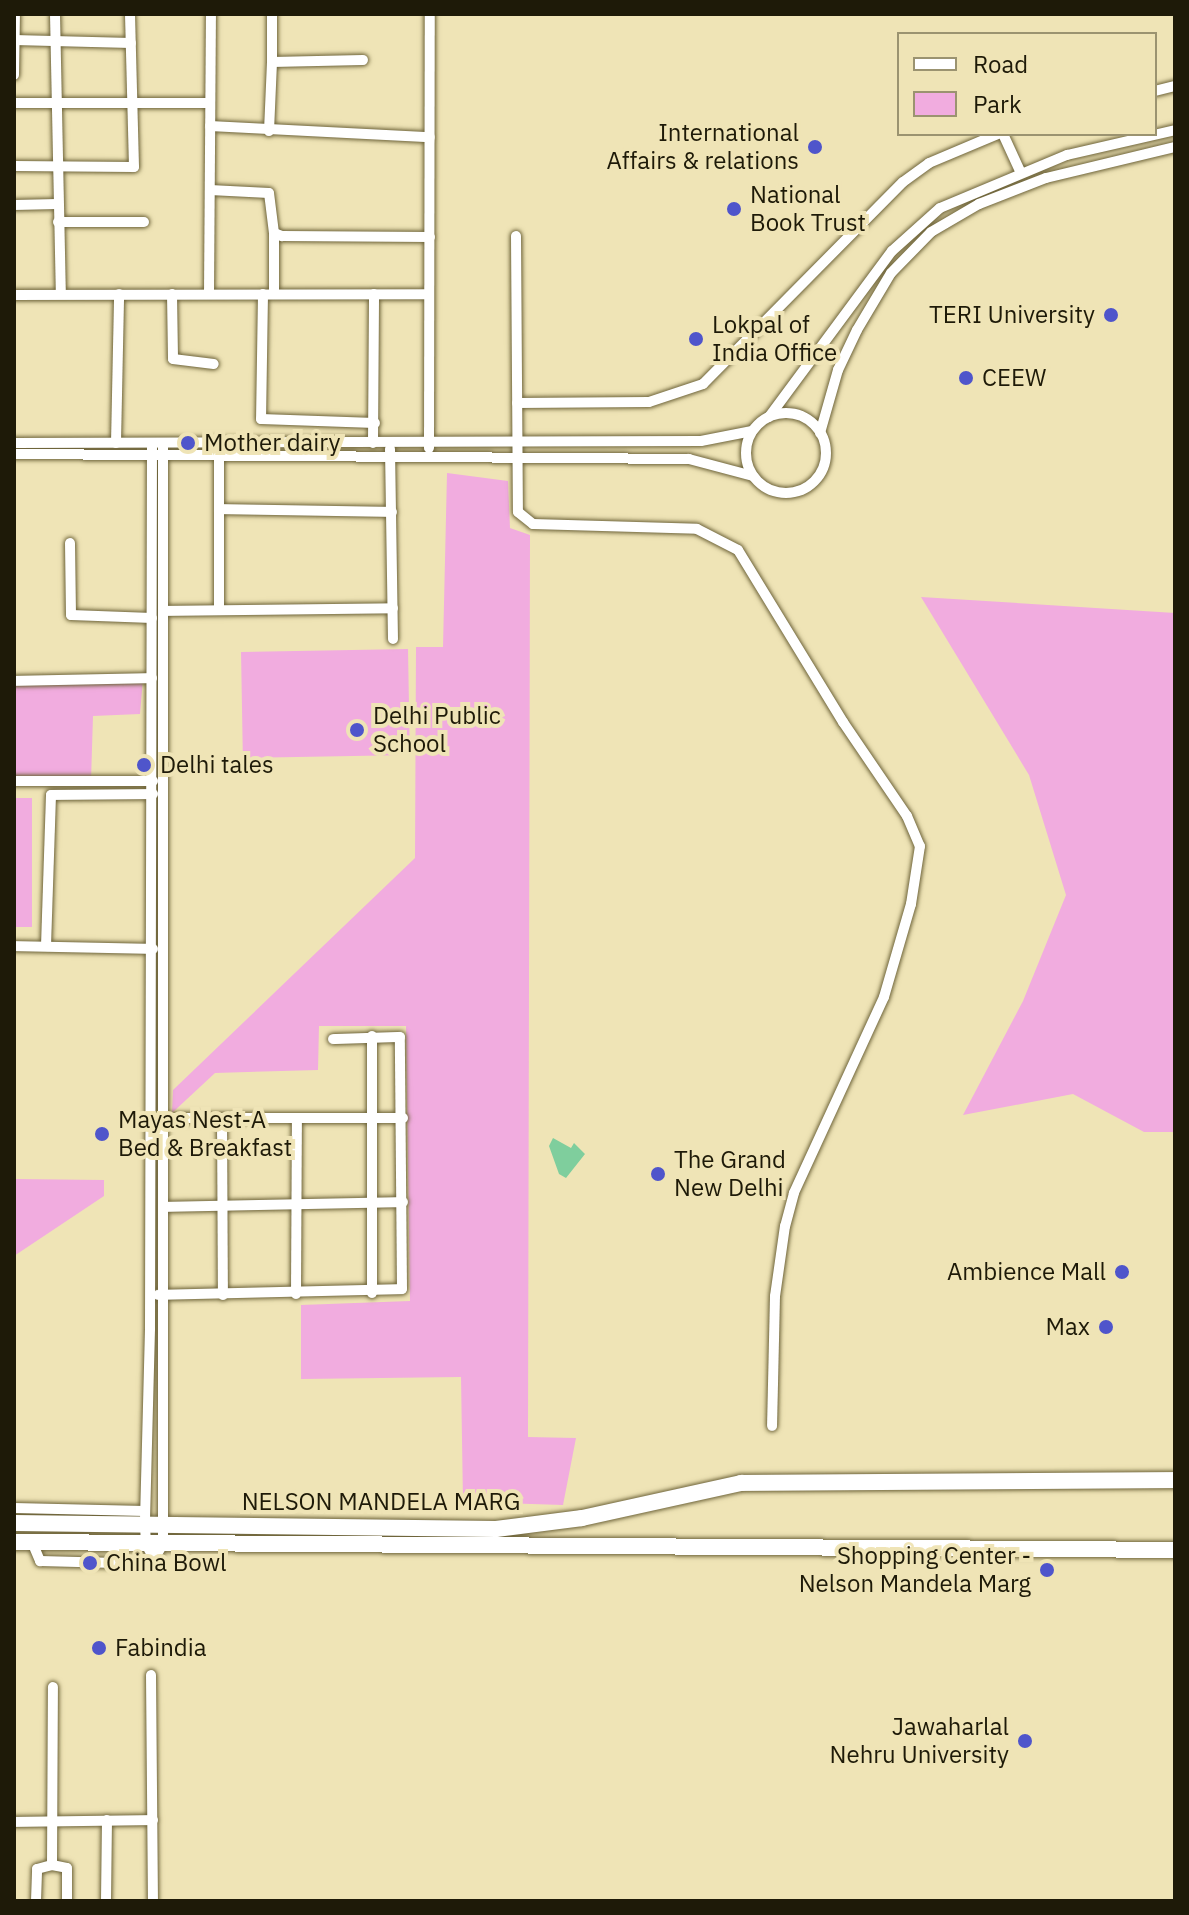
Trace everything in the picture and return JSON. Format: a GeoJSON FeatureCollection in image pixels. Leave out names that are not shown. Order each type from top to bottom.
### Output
{"type":"FeatureCollection","features":[{"type":"Feature","properties":{"kind":"main road","name":"NELSON MANDELA MARG"},"geometry":{"type":"LineString","coordinates":[[14,1523],[35,1516],[145,1518],[163,1525],[496,1529],[582,1518],[741,1483],[1175,1480]]}},
{"type":"Feature","properties":{"kind":"main road","name":"NELSON MANDELA MARG"},"geometry":{"type":"LineString","coordinates":[[14,1542],[1175,1550]]}},
{"type":"Feature","properties":{"kind":"street"},"geometry":{"type":"LineString","coordinates":[[14,75],[15,14]]}},
{"type":"Feature","properties":{"kind":"street"},"geometry":{"type":"LineString","coordinates":[[55,14],[55,167],[61,294]]}},
{"type":"Feature","properties":{"kind":"street"},"geometry":{"type":"LineString","coordinates":[[14,166],[134,167],[130,14]]}},
{"type":"Feature","properties":{"kind":"street"},"geometry":{"type":"LineString","coordinates":[[209,294],[211,14]]}},
{"type":"Feature","properties":{"kind":"street"},"geometry":{"type":"LineString","coordinates":[[269,131],[272,14]]}},
{"type":"Feature","properties":{"kind":"street"},"geometry":{"type":"LineString","coordinates":[[429,455],[430,14]]}},
{"type":"Feature","properties":{"kind":"street"},"geometry":{"type":"LineString","coordinates":[[14,40],[131,43]]}},
{"type":"Feature","properties":{"kind":"street"},"geometry":{"type":"LineString","coordinates":[[272,62],[363,60]]}},
{"type":"Feature","properties":{"kind":"street"},"geometry":{"type":"LineString","coordinates":[[14,103],[210,103]]}},
{"type":"Feature","properties":{"kind":"street"},"geometry":{"type":"LineString","coordinates":[[210,126],[430,137]]}},
{"type":"Feature","properties":{"kind":"street"},"geometry":{"type":"LineString","coordinates":[[517,403],[649,402],[703,384],[903,182],[929,163],[996,136]]}},
{"type":"Feature","properties":{"kind":"street"},"geometry":{"type":"LineString","coordinates":[[1002,136],[1020,171]]}},
{"type":"Feature","properties":{"kind":"street"},"geometry":{"type":"LineString","coordinates":[[219,448],[373,443],[390,449],[429,443],[701,441],[752,431],[769,417],[892,251],[940,208],[1020,171],[1152,136]]}},
{"type":"Feature","properties":{"kind":"street"},"geometry":{"type":"LineString","coordinates":[[14,454],[158,448],[390,449],[429,455],[689,459],[753,476],[775,492],[806,488],[824,467],[820,433],[838,370],[857,330],[891,273],[931,232],[979,204],[1046,178],[1175,147]]}},
{"type":"Feature","properties":{"kind":"street"},"geometry":{"type":"LineString","coordinates":[[210,190],[269,193],[274,233],[261,419],[375,423]]}},
{"type":"Feature","properties":{"kind":"street"},"geometry":{"type":"LineString","coordinates":[[14,205],[57,204]]}},
{"type":"Feature","properties":{"kind":"street"},"geometry":{"type":"LineString","coordinates":[[58,222],[144,222]]}},
{"type":"Feature","properties":{"kind":"street"},"geometry":{"type":"LineString","coordinates":[[274,233],[430,237]]}},
{"type":"Feature","properties":{"kind":"street"},"geometry":{"type":"LineString","coordinates":[[516,236],[515,504],[533,524],[697,529],[738,550],[843,722],[907,816],[920,846],[911,904],[884,997],[791,1204],[775,1296],[772,1426]]}},
{"type":"Feature","properties":{"kind":"street"},"geometry":{"type":"LineString","coordinates":[[116,443],[119,294]]}},
{"type":"Feature","properties":{"kind":"street"},"geometry":{"type":"LineString","coordinates":[[172,294],[173,359],[214,364]]}},
{"type":"Feature","properties":{"kind":"street"},"geometry":{"type":"LineString","coordinates":[[373,443],[374,294]]}},
{"type":"Feature","properties":{"kind":"street"},"geometry":{"type":"LineString","coordinates":[[14,295],[429,294]]}},
{"type":"Feature","properties":{"kind":"street"},"geometry":{"type":"LineString","coordinates":[[769,417],[798,415],[820,433]]}},
{"type":"Feature","properties":{"kind":"street"},"geometry":{"type":"LineString","coordinates":[[752,431],[746,451],[753,476]]}},
{"type":"Feature","properties":{"kind":"street"},"geometry":{"type":"LineString","coordinates":[[14,443],[116,443],[158,448]]}},
{"type":"Feature","properties":{"kind":"street"},"geometry":{"type":"LineString","coordinates":[[154,1544],[163,1525],[164,1295],[163,611],[158,448]]}},
{"type":"Feature","properties":{"kind":"street"},"geometry":{"type":"LineString","coordinates":[[154,1544],[145,1518],[153,949],[152,618],[158,448]]}},
{"type":"Feature","properties":{"kind":"street"},"geometry":{"type":"LineString","coordinates":[[219,448],[219,610]]}},
{"type":"Feature","properties":{"kind":"street"},"geometry":{"type":"LineString","coordinates":[[390,449],[393,639]]}},
{"type":"Feature","properties":{"kind":"street"},"geometry":{"type":"LineString","coordinates":[[219,509],[392,512]]}},
{"type":"Feature","properties":{"kind":"street"},"geometry":{"type":"LineString","coordinates":[[70,543],[71,615],[152,618]]}},
{"type":"Feature","properties":{"kind":"street"},"geometry":{"type":"LineString","coordinates":[[163,611],[393,608]]}},
{"type":"Feature","properties":{"kind":"street"},"geometry":{"type":"LineString","coordinates":[[14,681],[152,678]]}},
{"type":"Feature","properties":{"kind":"street"},"geometry":{"type":"LineString","coordinates":[[14,781],[153,781]]}},
{"type":"Feature","properties":{"kind":"street"},"geometry":{"type":"LineString","coordinates":[[46,946],[51,795],[153,794]]}},
{"type":"Feature","properties":{"kind":"street"},"geometry":{"type":"LineString","coordinates":[[14,946],[153,949]]}},
{"type":"Feature","properties":{"kind":"street"},"geometry":{"type":"LineString","coordinates":[[372,1036],[372,1293]]}},
{"type":"Feature","properties":{"kind":"street"},"geometry":{"type":"LineString","coordinates":[[150,1295],[372,1293],[396,1292],[404,1285],[400,1037],[333,1039]]}},
{"type":"Feature","properties":{"kind":"street"},"geometry":{"type":"LineString","coordinates":[[164,1118],[403,1118]]}},
{"type":"Feature","properties":{"kind":"street"},"geometry":{"type":"LineString","coordinates":[[222,1118],[223,1295]]}},
{"type":"Feature","properties":{"kind":"street"},"geometry":{"type":"LineString","coordinates":[[296,1294],[297,1118]]}},
{"type":"Feature","properties":{"kind":"street"},"geometry":{"type":"LineString","coordinates":[[150,1173],[164,1170]]}},
{"type":"Feature","properties":{"kind":"street"},"geometry":{"type":"LineString","coordinates":[[164,1207],[403,1202]]}},
{"type":"Feature","properties":{"kind":"street"},"geometry":{"type":"LineString","coordinates":[[14,1508],[35,1516]]}},
{"type":"Feature","properties":{"kind":"street"},"geometry":{"type":"LineString","coordinates":[[151,1675],[153,1901]]}},
{"type":"Feature","properties":{"kind":"street"},"geometry":{"type":"LineString","coordinates":[[52,1865],[53,1687]]}},
{"type":"Feature","properties":{"kind":"street"},"geometry":{"type":"LineString","coordinates":[[106,1901],[107,1820]]}},
{"type":"Feature","properties":{"kind":"street"},"geometry":{"type":"LineString","coordinates":[[14,1822],[153,1820]]}},
{"type":"Feature","properties":{"kind":"street"},"geometry":{"type":"LineString","coordinates":[[36,1901],[37,1869],[52,1865],[67,1868],[67,1901]]}},
{"type":"Feature","properties":{"kind":"green space"},"geometry":{"type":"Polygon","coordinates":[[[447,473],[508,481],[510,528],[530,535],[528,1437],[576,1438],[563,1505],[463,1502],[461,1377],[301,1379],[301,1305],[410,1301],[406,1026],[319,1026],[318,1070],[215,1073],[172,1113],[173,1090],[415,858],[416,647],[443,647],[447,473]]]}},
{"type":"Feature","properties":{"kind":"green space"},"geometry":{"type":"Polygon","coordinates":[[[921,597],[1175,613],[1175,1132],[1144,1132],[1073,1094],[963,1115],[1023,1001],[1066,895],[1029,775],[921,597]]]}},
{"type":"Feature","properties":{"kind":"green space"},"geometry":{"type":"Polygon","coordinates":[[[408,649],[410,755],[243,758],[241,652],[408,649]]]}},
{"type":"Feature","properties":{"kind":"green space"},"geometry":{"type":"Polygon","coordinates":[[[143,678],[140,714],[93,716],[91,781],[14,781],[14,681],[143,678]]]}},
{"type":"Feature","properties":{"kind":"green space"},"geometry":{"type":"Polygon","coordinates":[[[14,798],[32,798],[32,927],[14,927],[14,798]]]}},
{"type":"Feature","properties":{"kind":"green space"},"geometry":{"type":"Polygon","coordinates":[[[14,1179],[104,1180],[104,1196],[14,1256],[14,1179]]]}},
{"type":"Feature","properties":{"kind":"shaded area"},"geometry":{"type":"Polygon","coordinates":[[[553,1138],[571,1148],[574,1143],[585,1154],[566,1178],[559,1174],[549,1146],[553,1138]]]}},
{"type":"Feature","properties":{"kind":"place","name":"International Affairs & relations"},"geometry":{"type":"Point","coordinates":[815,147]}},
{"type":"Feature","properties":{"kind":"place","name":"National Book Trust"},"geometry":{"type":"Point","coordinates":[734,209]}},
{"type":"Feature","properties":{"kind":"place","name":"TERI University"},"geometry":{"type":"Point","coordinates":[1111,315]}},
{"type":"Feature","properties":{"kind":"place","name":"Lokpal of India Office"},"geometry":{"type":"Point","coordinates":[696,339]}},
{"type":"Feature","properties":{"kind":"place","name":"CEEW"},"geometry":{"type":"Point","coordinates":[966,378]}},
{"type":"Feature","properties":{"kind":"place","name":"Mother dairy"},"geometry":{"type":"Point","coordinates":[188,443]}},
{"type":"Feature","properties":{"kind":"place","name":"Delhi Public School"},"geometry":{"type":"Point","coordinates":[357,730]}},
{"type":"Feature","properties":{"kind":"place","name":"Delhi tales"},"geometry":{"type":"Point","coordinates":[144,765]}},
{"type":"Feature","properties":{"kind":"place","name":"Mayas Nest-A Bed & Breakfast"},"geometry":{"type":"Point","coordinates":[102,1134]}},
{"type":"Feature","properties":{"kind":"place","name":"The Grand New Delhi"},"geometry":{"type":"Point","coordinates":[658,1174]}},
{"type":"Feature","properties":{"kind":"place","name":"Ambience Mall"},"geometry":{"type":"Point","coordinates":[1122,1272]}},
{"type":"Feature","properties":{"kind":"place","name":"Max"},"geometry":{"type":"Point","coordinates":[1106,1327]}},
{"type":"Feature","properties":{"kind":"place","name":"China Bowl"},"geometry":{"type":"Point","coordinates":[90,1563]}},
{"type":"Feature","properties":{"kind":"place","name":"Shopping Center - Nelson Mandela Marg"},"geometry":{"type":"Point","coordinates":[1047,1570]}},
{"type":"Feature","properties":{"kind":"place","name":"Fabindia"},"geometry":{"type":"Point","coordinates":[99,1648]}},
{"type":"Feature","properties":{"kind":"place","name":"Jawaharlal Nehru University"},"geometry":{"type":"Point","coordinates":[1025,1741]}}]}
